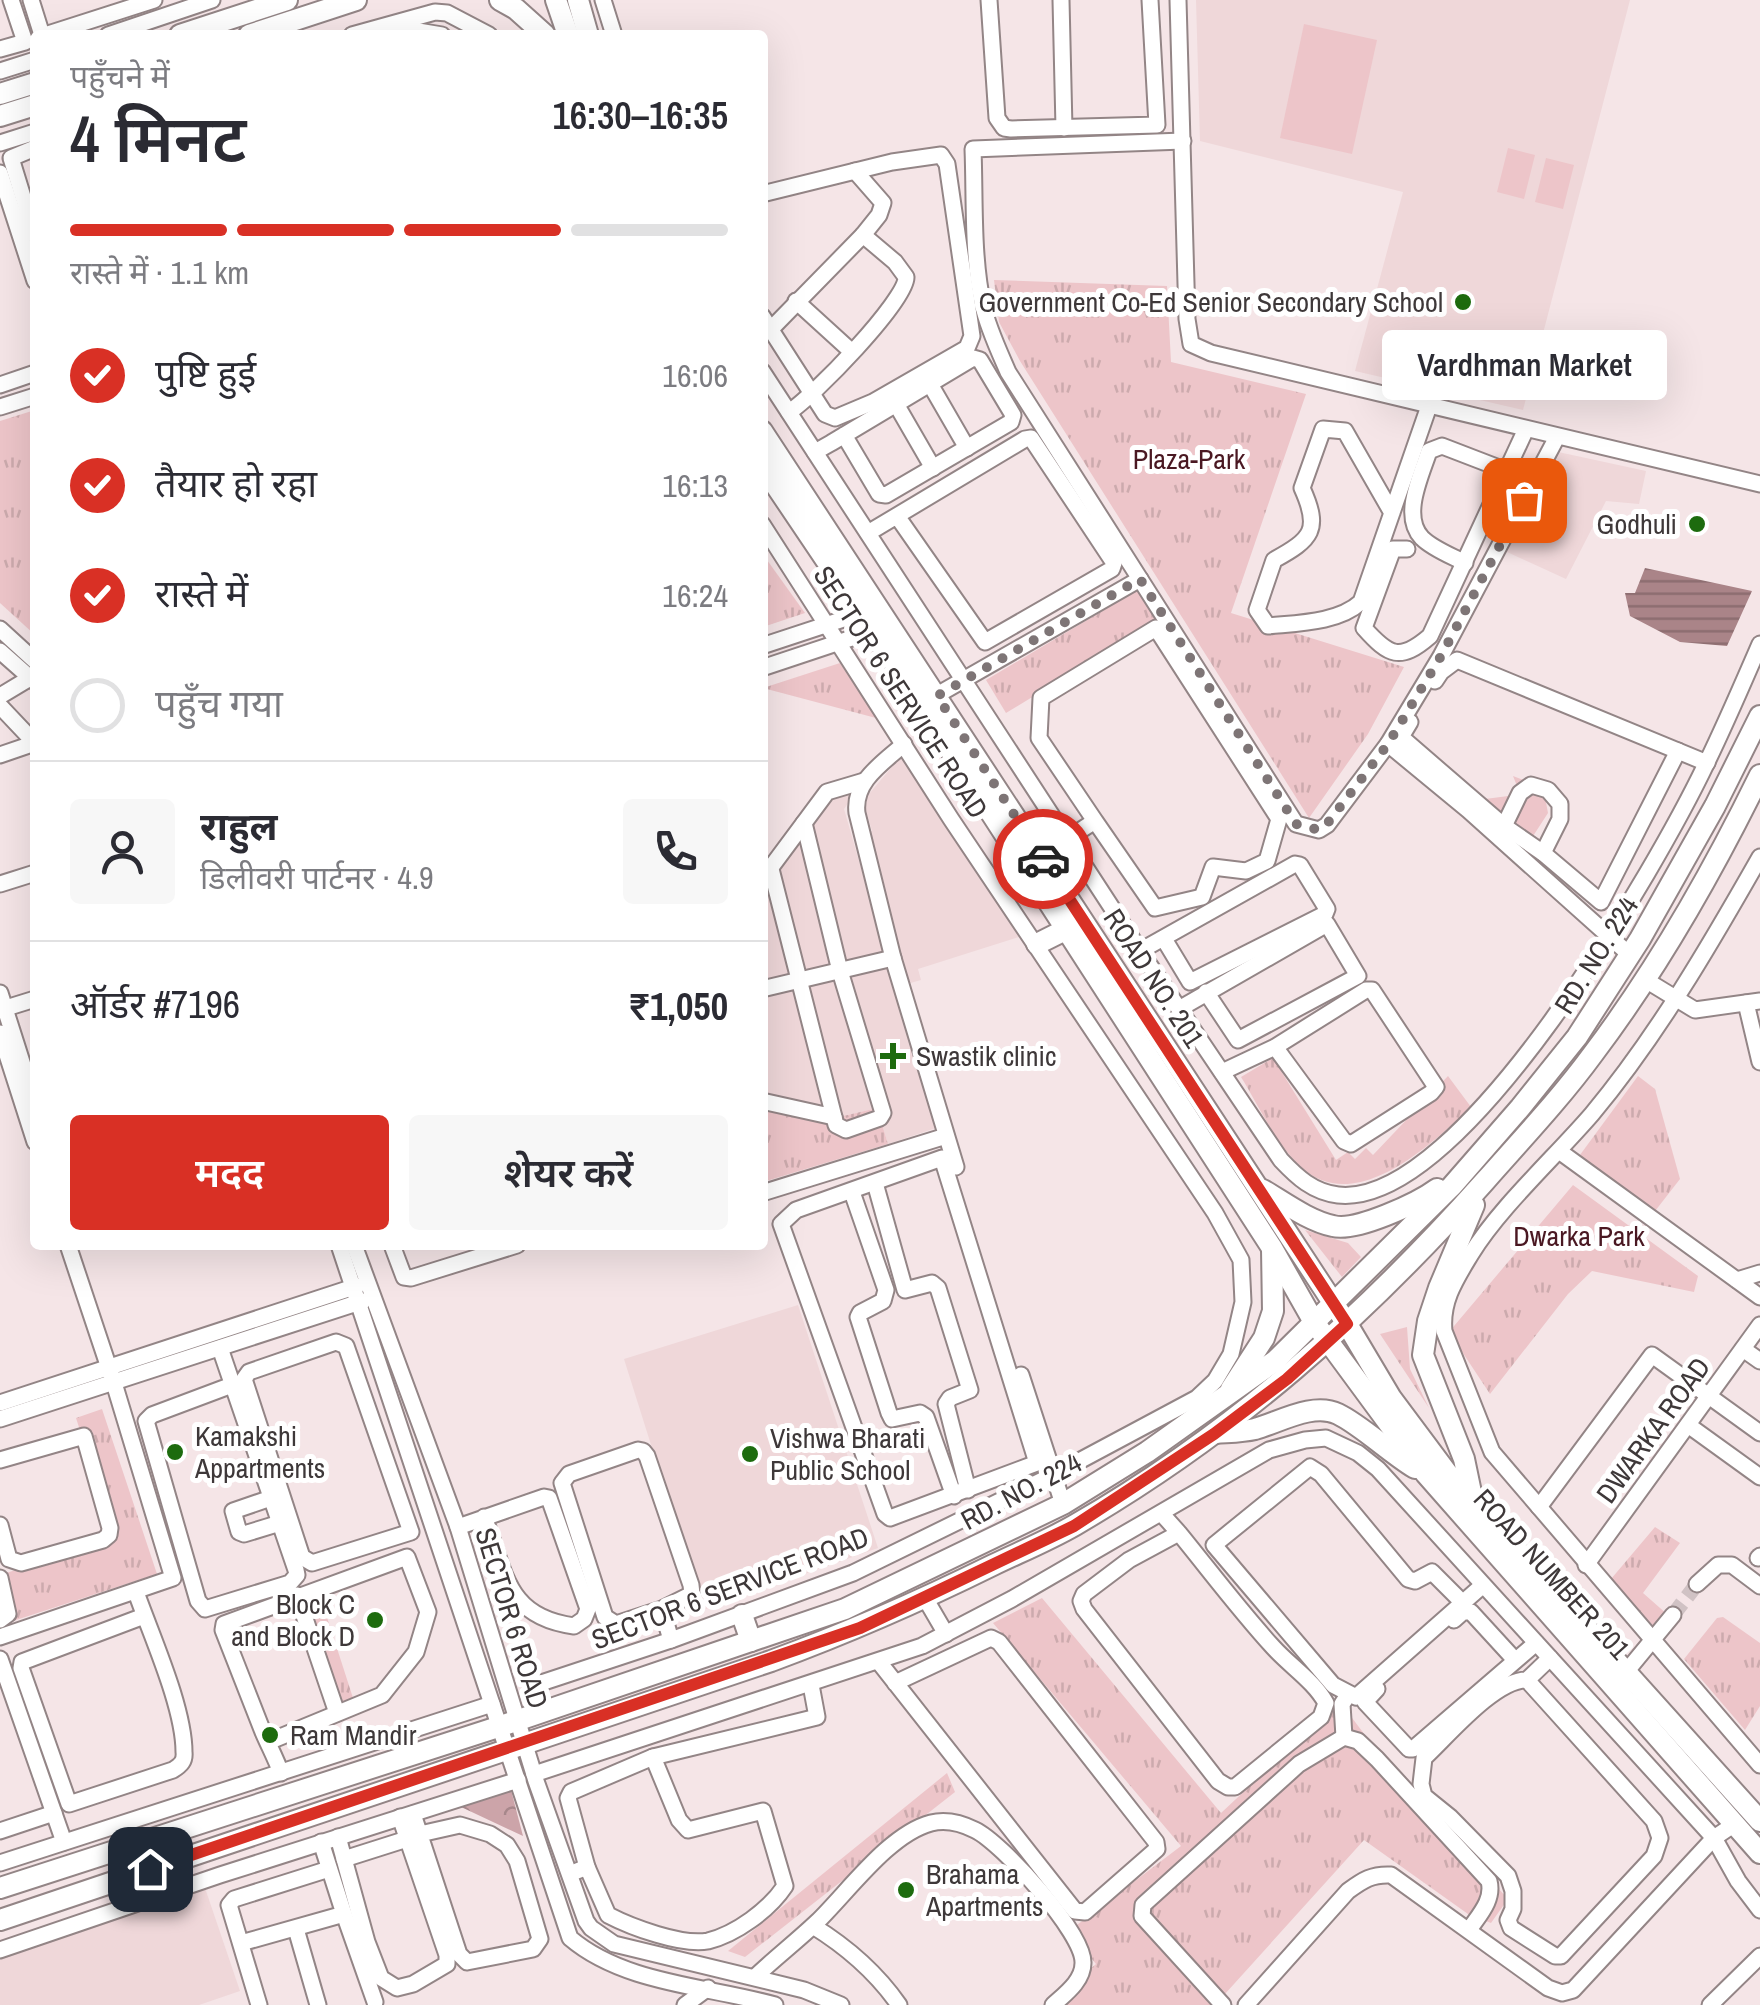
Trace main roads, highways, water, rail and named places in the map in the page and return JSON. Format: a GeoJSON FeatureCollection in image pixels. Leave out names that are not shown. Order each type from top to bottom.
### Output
{"type":"FeatureCollection","features":[{"type":"Feature","properties":{"kind":"main road"},"geometry":{"type":"LineString","coordinates":[[195,30],[287,0]]}},
{"type":"Feature","properties":{"kind":"main road"},"geometry":{"type":"LineString","coordinates":[[264,30],[356,0]]}},
{"type":"Feature","properties":{"kind":"main road"},"geometry":{"type":"LineString","coordinates":[[500,0],[539,30]]}},
{"type":"Feature","properties":{"kind":"main road"},"geometry":{"type":"LineString","coordinates":[[556,0],[566,30]]}},
{"type":"Feature","properties":{"kind":"main road"},"geometry":{"type":"LineString","coordinates":[[578,0],[587,30]]}},
{"type":"Feature","properties":{"kind":"main road"},"geometry":{"type":"LineString","coordinates":[[0,94],[30,85]]}},
{"type":"Feature","properties":{"kind":"main road"},"geometry":{"type":"LineString","coordinates":[[0,116],[30,107]]}},
{"type":"Feature","properties":{"kind":"main road","name":"ROAD NO. 201"},"geometry":{"type":"LineString","coordinates":[[768,441],[1064,930],[1272,1248],[1314,1322]]}},
{"type":"Feature","properties":{"kind":"main road","name":"ROAD NO. 201"},"geometry":{"type":"LineString","coordinates":[[768,474],[937,696],[1333,1304]]}},
{"type":"Feature","properties":{"kind":"main road","name":"RD. NO. 224"},"geometry":{"type":"LineString","coordinates":[[0,1888],[498,1728],[518,1718],[846,1610],[1063,1504],[1147,1452],[1275,1361],[1520,1108],[1578,1037],[1630,954],[1715,806],[1760,716]]}},
{"type":"Feature","properties":{"kind":"main road","name":"RD. NO. 224"},"geometry":{"type":"LineString","coordinates":[[0,1920],[771,1661],[860,1628],[1074,1526],[1214,1434],[1287,1379],[1453,1218],[1540,1121],[1594,1052],[1644,979],[1739,818],[1760,774]]}},
{"type":"Feature","properties":{"kind":"main road"},"geometry":{"type":"LineString","coordinates":[[1037,944],[1064,930]]}},
{"type":"Feature","properties":{"kind":"main road"},"geometry":{"type":"LineString","coordinates":[[1257,1187],[1301,1213],[1337,1228],[1379,1217],[1425,1198],[1468,1166]]}},
{"type":"Feature","properties":{"kind":"main road"},"geometry":{"type":"LineString","coordinates":[[1473,1502],[1464,1458],[1423,1355],[1439,1288],[1486,1180]]}},
{"type":"Feature","properties":{"kind":"main road"},"geometry":{"type":"LineString","coordinates":[[1228,1395],[1264,1338],[1273,1311],[1272,1248]]}},
{"type":"Feature","properties":{"kind":"main road","name":"ROAD NUMBER 201"},"geometry":{"type":"LineString","coordinates":[[1333,1304],[1391,1398],[1446,1473],[1760,1821]]}},
{"type":"Feature","properties":{"kind":"main road","name":"ROAD NUMBER 201"},"geometry":{"type":"LineString","coordinates":[[1314,1322],[1426,1474],[1760,1853]]}},
{"type":"Feature","properties":{"kind":"main road"},"geometry":{"type":"LineString","coordinates":[[1214,1434],[1250,1430],[1324,1410],[1340,1414],[1390,1454],[1426,1474]]}},
{"type":"Feature","properties":{"kind":"main road"},"geometry":{"type":"LineString","coordinates":[[742,1614],[751,1640]]}},
{"type":"Feature","properties":{"kind":"tunnel"},"geometry":{"type":"LineString","coordinates":[[1673,1615],[1697,1584]]}},
{"type":"Feature","properties":{"kind":"place","name":"Government Co-Ed Senior Secondary School"},"geometry":{"type":"Point","coordinates":[1463,302]}},
{"type":"Feature","properties":{"kind":"place","name":"Vardhman Market"},"geometry":{"type":"Point","coordinates":[1524,500]}},
{"type":"Feature","properties":{"kind":"place","name":"Godhuli"},"geometry":{"type":"Point","coordinates":[1697,524]}},
{"type":"Feature","properties":{"kind":"place","name":"Swastik clinic"},"geometry":{"type":"Point","coordinates":[893,1056]}},
{"type":"Feature","properties":{"kind":"place","name":"Kamakshi Appartments"},"geometry":{"type":"Point","coordinates":[175,1452]}},
{"type":"Feature","properties":{"kind":"place","name":"Vishwa Bharati Public School"},"geometry":{"type":"Point","coordinates":[750,1454]}},
{"type":"Feature","properties":{"kind":"place","name":"Block C and Block D"},"geometry":{"type":"Point","coordinates":[375,1620]}},
{"type":"Feature","properties":{"kind":"place","name":"Ram Mandir"},"geometry":{"type":"Point","coordinates":[270,1735]}},
{"type":"Feature","properties":{"kind":"place","name":"Brahama Apartments"},"geometry":{"type":"Point","coordinates":[906,1890]}},
{"type":"Feature","properties":{"kind":"park label","name":"Plaza-Park"},"geometry":{"type":"Point","coordinates":[1189,459]}},
{"type":"Feature","properties":{"kind":"park label","name":"Dwarka Park"},"geometry":{"type":"Point","coordinates":[1579,1236]}}]}
